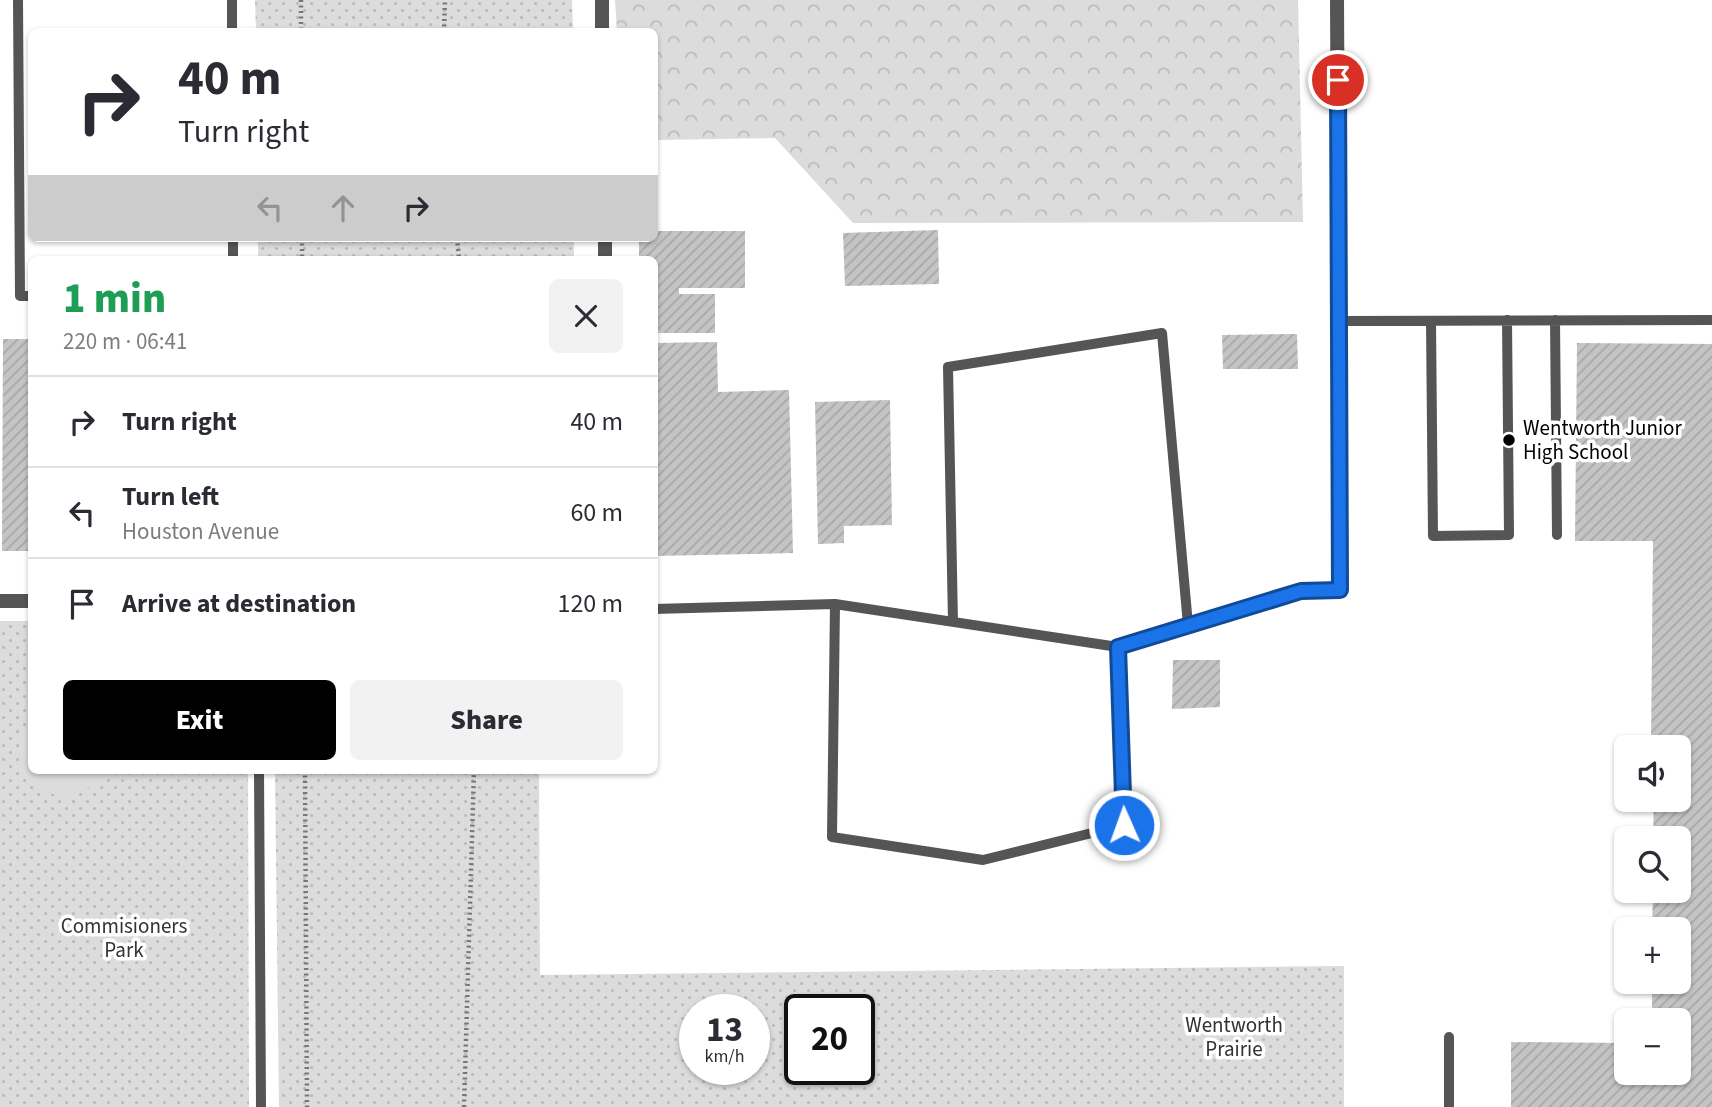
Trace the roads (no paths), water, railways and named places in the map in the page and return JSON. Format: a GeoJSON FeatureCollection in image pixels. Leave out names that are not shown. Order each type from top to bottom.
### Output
{"type":"FeatureCollection","features":[{"type":"Feature","properties":{"kind":"street"},"geometry":{"type":"LineString","coordinates":[[602,0],[602,28]]}},
{"type":"Feature","properties":{"kind":"street"},"geometry":{"type":"LineString","coordinates":[[1337,0],[1340,590]]}},
{"type":"Feature","properties":{"kind":"street"},"geometry":{"type":"LineString","coordinates":[[0,601],[28,601]]}},
{"type":"Feature","properties":{"kind":"lane"},"geometry":{"type":"LineString","coordinates":[[18,0],[20,296],[28,296]]}},
{"type":"Feature","properties":{"kind":"lane"},"geometry":{"type":"LineString","coordinates":[[232,0],[232,28]]}},
{"type":"Feature","properties":{"kind":"lane"},"geometry":{"type":"LineString","coordinates":[[1431,321],[1433,536],[1509,535],[1507,320]]}},
{"type":"Feature","properties":{"kind":"lane"},"geometry":{"type":"LineString","coordinates":[[1555,320],[1557,535]]}},
{"type":"Feature","properties":{"kind":"lane"},"geometry":{"type":"LineString","coordinates":[[1339,321],[1712,320]]}},
{"type":"Feature","properties":{"kind":"lane"},"geometry":{"type":"LineString","coordinates":[[953,622],[948,367],[1162,333],[1188,625]]}},
{"type":"Feature","properties":{"kind":"lane"},"geometry":{"type":"LineString","coordinates":[[658,609],[835,604],[1118,647],[1301,591],[1340,590]]}},
{"type":"Feature","properties":{"kind":"lane"},"geometry":{"type":"LineString","coordinates":[[835,604],[832,837],[983,860],[1124,825],[1118,647]]}},
{"type":"Feature","properties":{"kind":"lane"},"geometry":{"type":"LineString","coordinates":[[259,774],[261,1107]]}},
{"type":"Feature","properties":{"kind":"lane"},"geometry":{"type":"LineString","coordinates":[[1449,1037],[1450,1107]]}},
{"type":"Feature","properties":{"kind":"place","name":"Wentworth Junior High School"},"geometry":{"type":"Point","coordinates":[1509,440]}},
{"type":"Feature","properties":{"kind":"park label","name":"Commisioners Park"},"geometry":{"type":"Point","coordinates":[124,938]}},
{"type":"Feature","properties":{"kind":"park label","name":"Wentworth Prairie"},"geometry":{"type":"Point","coordinates":[1234,1037]}}]}
